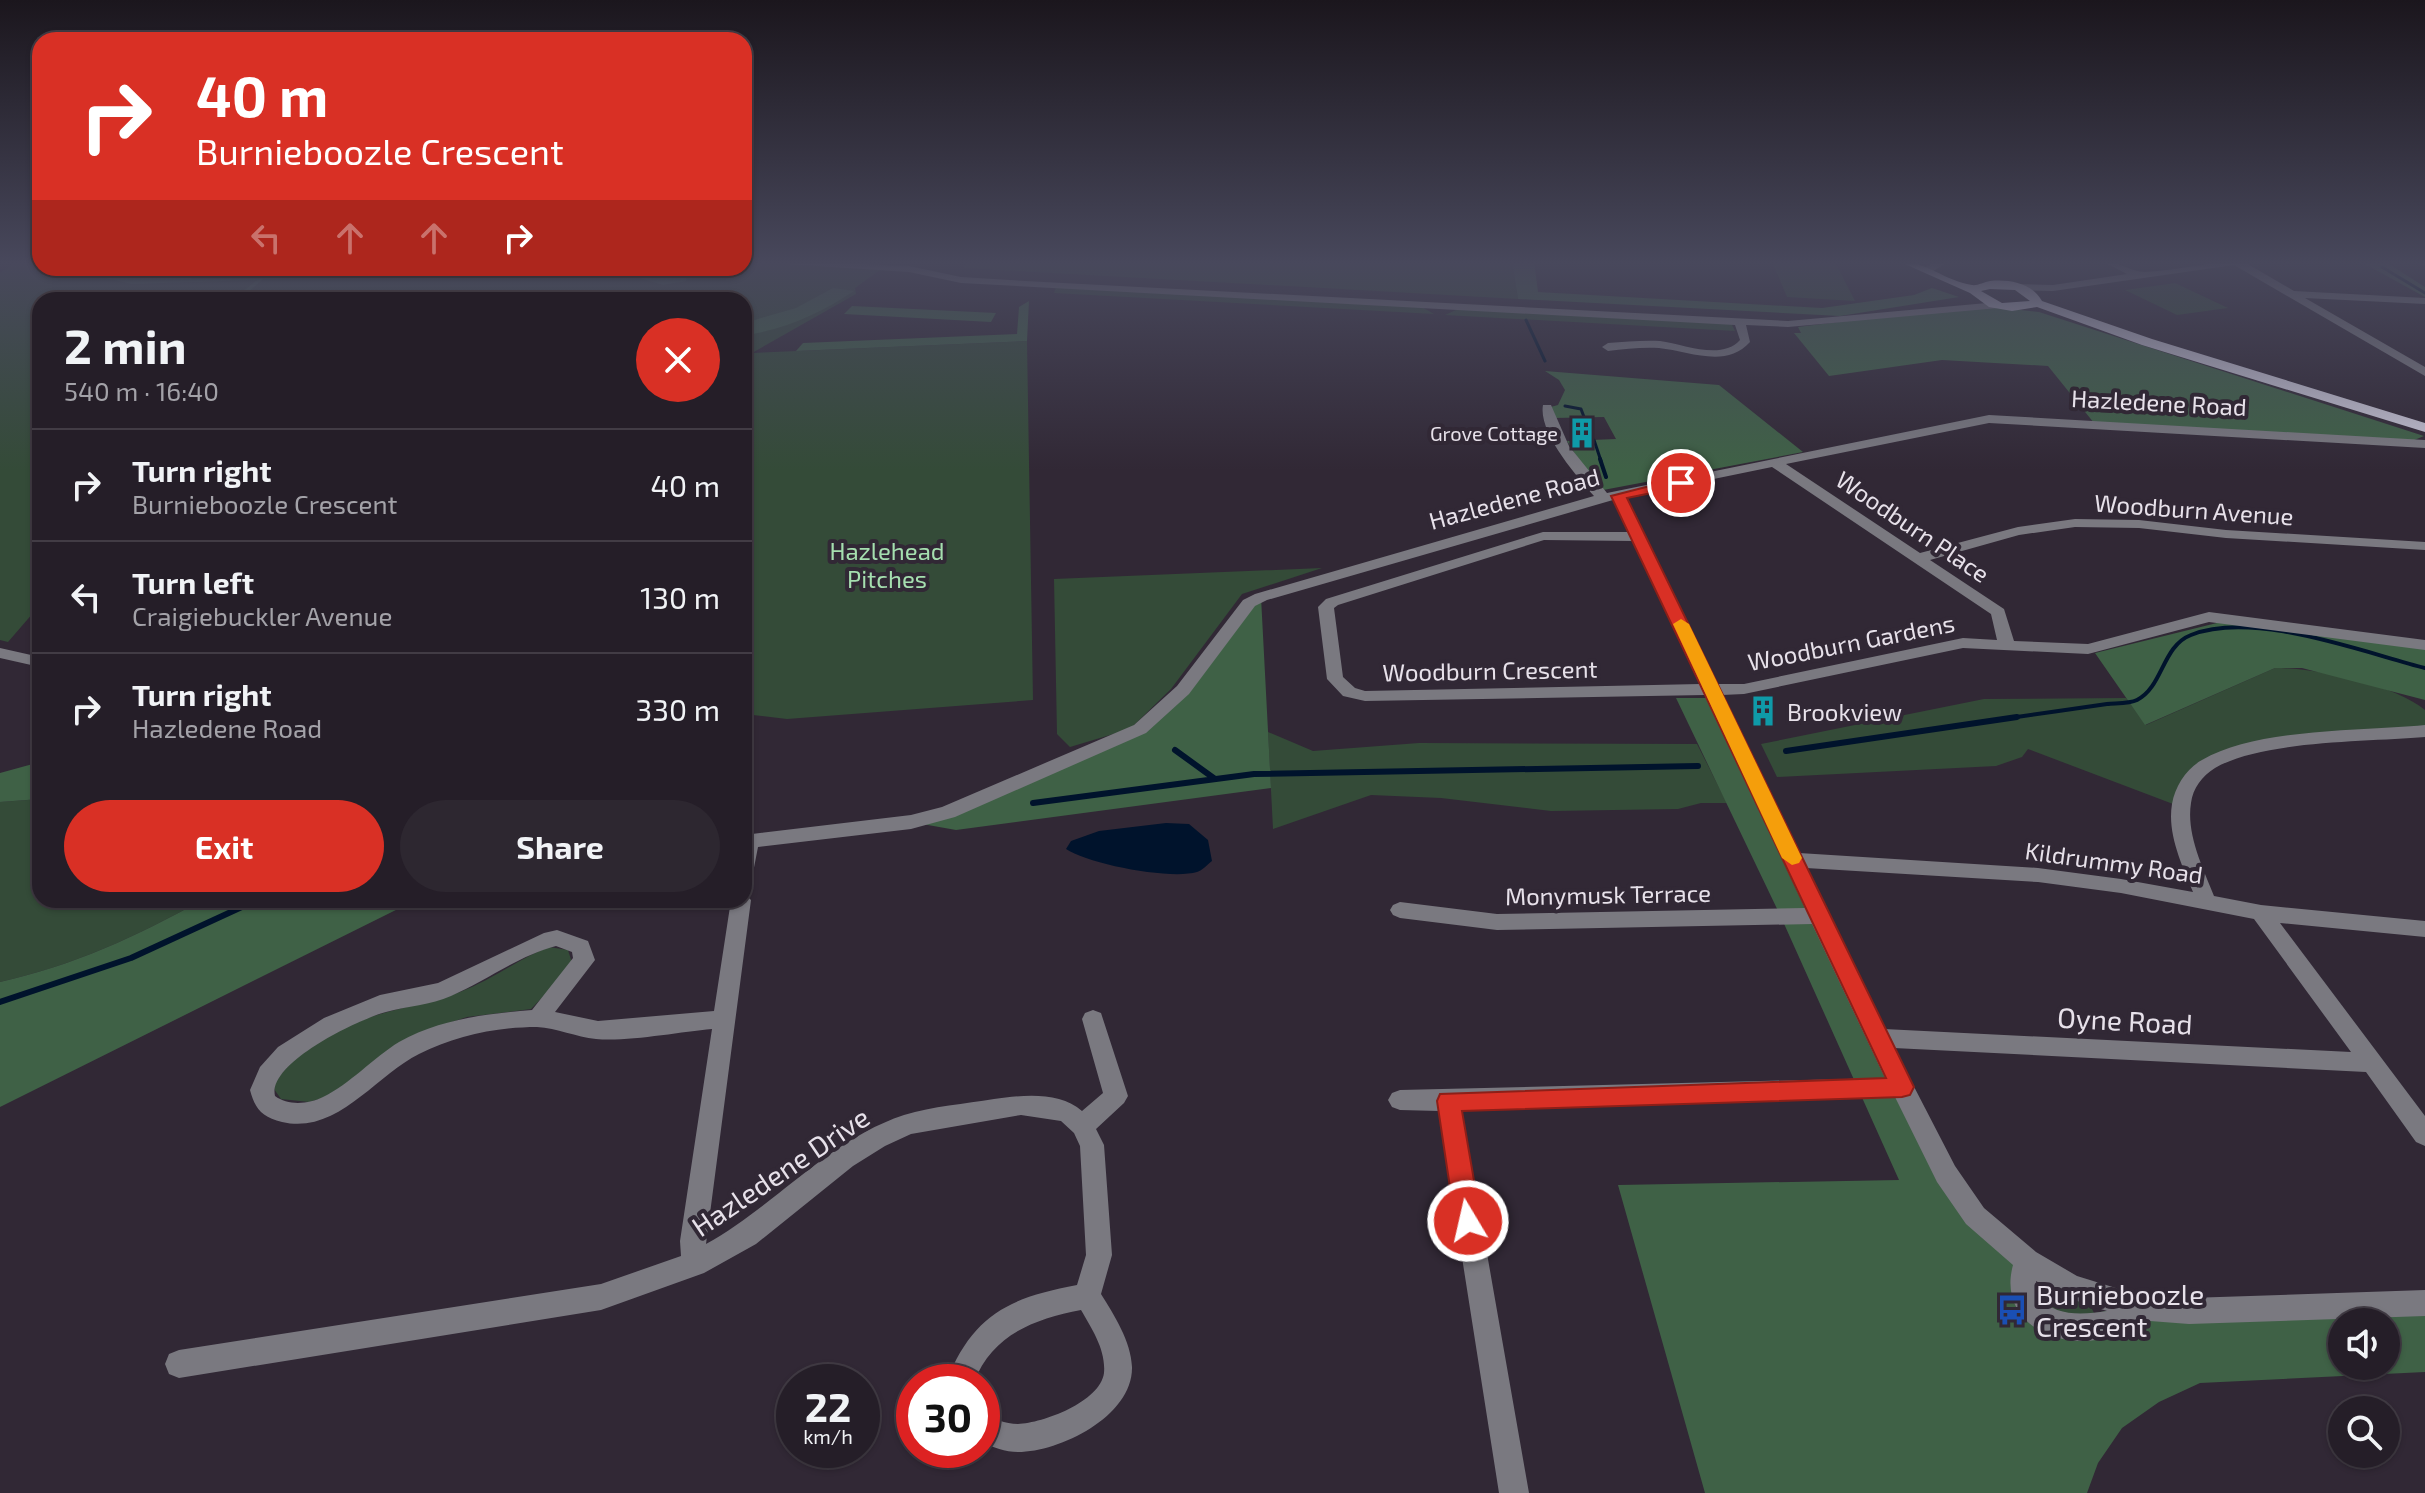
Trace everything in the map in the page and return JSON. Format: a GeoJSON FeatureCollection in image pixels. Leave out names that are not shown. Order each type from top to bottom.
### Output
{"type":"FeatureCollection","features":[{"type":"Feature","properties":{"kind":"main road"},"geometry":{"type":"LineString","coordinates":[[2112,331],[2425,428]]}},
{"type":"Feature","properties":{"kind":"street"},"geometry":{"type":"LineString","coordinates":[[1608,347],[1629,340],[1727,351],[1739,348],[1746,340],[1743,331]]}},
{"type":"Feature","properties":{"kind":"street"},"geometry":{"type":"LineString","coordinates":[[2355,331],[2425,372]]}},
{"type":"Feature","properties":{"kind":"street"},"geometry":{"type":"LineString","coordinates":[[1547,408],[1560,441],[1581,476],[1612,497],[1639,537],[1877,1038],[1946,1174],[1975,1216],[2027,1261],[2071,1287],[2132,1306],[2189,1311],[2425,1303]]}},
{"type":"Feature","properties":{"kind":"street","name":"Hazledene Road"},"geometry":{"type":"LineString","coordinates":[[752,841],[911,822],[948,812],[1140,729],[1183,690],[1249,603],[1261,597],[1612,497],[1989,419],[2424,444]]}},
{"type":"Feature","properties":{"kind":"street","name":"Woodburn Place"},"geometry":{"type":"LineString","coordinates":[[1775,463],[1998,612],[2006,643]]}},
{"type":"Feature","properties":{"kind":"street","name":"Woodburn Avenue"},"geometry":{"type":"LineString","coordinates":[[1916,559],[2018,531],[2091,523],[2425,546]]}},
{"type":"Feature","properties":{"kind":"street","name":"Woodburn Crescent"},"geometry":{"type":"LineString","coordinates":[[1639,537],[1543,536],[1332,602],[1326,607],[1335,679],[1349,692],[1365,696],[1713,690]]}},
{"type":"Feature","properties":{"kind":"street","name":"Woodburn Gardens"},"geometry":{"type":"LineString","coordinates":[[1713,690],[1744,689],[1963,643],[2088,649],[2209,617],[2425,645]]}},
{"type":"Feature","properties":{"kind":"street"},"geometry":{"type":"LineString","coordinates":[[0,653],[32,660]]}},
{"type":"Feature","properties":{"kind":"street"},"geometry":{"type":"LineString","coordinates":[[2206,901],[2191,859],[2181,807],[2185,789],[2209,763],[2255,748],[2425,731]]}},
{"type":"Feature","properties":{"kind":"street","name":"Kildrummy Road"},"geometry":{"type":"LineString","coordinates":[[1793,860],[2038,875],[2206,901],[2261,913],[2425,929]]}},
{"type":"Feature","properties":{"kind":"street","name":"Hazledene Drive"},"geometry":{"type":"LineString","coordinates":[[740,908],[693,1241],[695,1264],[747,1235],[844,1158],[908,1124],[1021,1105],[1053,1108],[1076,1120]]}},
{"type":"Feature","properties":{"kind":"street","name":"Monymusk Terrace"},"geometry":{"type":"LineString","coordinates":[[1400,910],[1497,922],[1818,916]]}},
{"type":"Feature","properties":{"kind":"street"},"geometry":{"type":"LineString","coordinates":[[2261,913],[2370,1063],[2422,1128]]}},
{"type":"Feature","properties":{"kind":"street"},"geometry":{"type":"LineString","coordinates":[[538,1018],[584,960],[581,947],[569,940],[544,941],[442,991],[380,1004],[332,1024],[286,1054],[268,1074],[262,1090],[265,1102],[275,1110],[303,1113],[330,1105],[390,1059],[429,1039],[468,1025],[538,1018],[598,1030],[723,1019]]}},
{"type":"Feature","properties":{"kind":"street"},"geometry":{"type":"LineString","coordinates":[[1087,1296],[1099,1255],[1092,1145],[1076,1120],[1116,1096],[1093,1019]]}},
{"type":"Feature","properties":{"kind":"street","name":"Oyne Road"},"geometry":{"type":"LineString","coordinates":[[1877,1038],[2370,1063]]}},
{"type":"Feature","properties":{"kind":"street"},"geometry":{"type":"LineString","coordinates":[[1400,1100],[1902,1087]]}},
{"type":"Feature","properties":{"kind":"street"},"geometry":{"type":"LineString","coordinates":[[1449,1101],[1514,1493]]}},
{"type":"Feature","properties":{"kind":"street"},"geometry":{"type":"LineString","coordinates":[[2027,1261],[2021,1276],[2023,1292],[2028,1305],[2047,1322],[2068,1329],[2113,1323],[2132,1306]]}},
{"type":"Feature","properties":{"kind":"street"},"geometry":{"type":"LineString","coordinates":[[179,1364],[601,1297],[695,1264]]}},
{"type":"Feature","properties":{"kind":"street"},"geometry":{"type":"LineString","coordinates":[[965,1364],[982,1338],[1003,1322],[1052,1302],[1087,1296]]}},
{"type":"Feature","properties":{"kind":"street"},"geometry":{"type":"LineString","coordinates":[[1000,1434],[1015,1439],[1038,1436],[1097,1410],[1112,1390],[1119,1372],[1109,1329],[1087,1296]]}},
{"type":"Feature","properties":{"kind":"green space","name":"Hazlehead Pitches"},"geometry":{"type":"Polygon","coordinates":[[[0,331],[32,331],[32,614],[8,642],[0,640],[0,331]]]}},
{"type":"Feature","properties":{"kind":"green space","name":"Hazlehead Pitches"},"geometry":{"type":"Polygon","coordinates":[[[752,331],[791,331],[752,353],[752,331]]]}},
{"type":"Feature","properties":{"kind":"green space"},"geometry":{"type":"Polygon","coordinates":[[[1017,331],[1028,331],[1027,341],[796,351],[803,343],[1017,334],[1017,331]]]}},
{"type":"Feature","properties":{"kind":"green space"},"geometry":{"type":"Polygon","coordinates":[[[1800,331],[2097,331],[2424,436],[2412,441],[2094,423],[2048,366],[1942,360],[1829,376],[1794,333],[1801,333],[1800,331]]]}},
{"type":"Feature","properties":{"kind":"green space","name":"Hazlehead Pitches"},"geometry":{"type":"Polygon","coordinates":[[[1027,341],[1033,700],[787,719],[752,715],[752,353],[1027,341]]]}},
{"type":"Feature","properties":{"kind":"green space"},"geometry":{"type":"Polygon","coordinates":[[[1545,371],[1719,385],[1803,452],[1598,491],[1567,441],[1616,439],[1604,417],[1553,418],[1547,408],[1558,405],[1565,390],[1559,380],[1545,371]]]}},
{"type":"Feature","properties":{"kind":"green space"},"geometry":{"type":"Polygon","coordinates":[[[1322,568],[1242,594],[1171,689],[1130,729],[1070,747],[1057,734],[1054,579],[1322,568]]]}},
{"type":"Feature","properties":{"kind":"green space"},"geometry":{"type":"Polygon","coordinates":[[[1261,597],[1271,788],[956,830],[911,822],[1140,729],[1261,597]]]}},
{"type":"Feature","properties":{"kind":"green space"},"geometry":{"type":"Polygon","coordinates":[[[2225,621],[2425,648],[2425,700],[2302,668],[2275,668],[2145,725],[2095,653],[2225,621]]]}},
{"type":"Feature","properties":{"kind":"green space"},"geometry":{"type":"Polygon","coordinates":[[[2275,668],[2332,674],[2394,692],[2425,710],[2425,731],[2255,748],[2209,763],[2181,807],[2028,749],[2022,757],[1996,766],[1777,777],[1761,744],[1984,699],[2126,698],[2146,725],[2275,668]]]}},
{"type":"Feature","properties":{"kind":"green space"},"geometry":{"type":"Polygon","coordinates":[[[1676,698],[1717,698],[1946,1174],[2027,1261],[2021,1276],[2047,1322],[2132,1306],[2425,1303],[2425,1372],[2400,1373],[2400,1308],[2328,1308],[2328,1377],[2200,1383],[2159,1402],[2122,1428],[2098,1463],[2087,1493],[1705,1493],[1618,1185],[1899,1180],[1781,917],[1676,698]]]}},
{"type":"Feature","properties":{"kind":"green space"},"geometry":{"type":"Polygon","coordinates":[[[1268,732],[1313,751],[1419,743],[1697,744],[1727,803],[1701,803],[1678,809],[1551,811],[1441,798],[1371,795],[1273,829],[1268,732]]]}},
{"type":"Feature","properties":{"kind":"green space"},"geometry":{"type":"Polygon","coordinates":[[[32,764],[32,800],[0,802],[0,773],[32,764]]]}},
{"type":"Feature","properties":{"kind":"green space"},"geometry":{"type":"Polygon","coordinates":[[[32,800],[32,908],[187,908],[104,948],[53,968],[0,982],[0,802],[32,800]]]}},
{"type":"Feature","properties":{"kind":"green space"},"geometry":{"type":"Polygon","coordinates":[[[187,908],[400,908],[0,1107],[0,982],[53,968],[154,926],[187,908]]]}},
{"type":"Feature","properties":{"kind":"green space"},"geometry":{"type":"Polygon","coordinates":[[[549,947],[568,950],[573,966],[531,1009],[467,1017],[434,1028],[336,1094],[309,1102],[281,1099],[274,1089],[278,1078],[291,1063],[328,1034],[370,1017],[460,992],[549,947]]]}},
{"type":"Feature","properties":{"kind":"green space"},"geometry":{"type":"Polygon","coordinates":[[[2043,1285],[2091,1307],[2094,1313],[2064,1319],[2045,1303],[2043,1285]]]}},
{"type":"Feature","properties":{"kind":"water"},"geometry":{"type":"Polygon","coordinates":[[[1166,823],[1189,824],[1208,840],[1212,861],[1197,872],[1168,874],[1110,865],[1066,849],[1071,841],[1099,831],[1166,823]]]}},
{"type":"Feature","properties":{"kind":"waterway"},"geometry":{"type":"LineString","coordinates":[[1531,331],[1545,361]]}},
{"type":"Feature","properties":{"kind":"waterway"},"geometry":{"type":"LineString","coordinates":[[1565,406],[1581,409],[1584,417]]}},
{"type":"Feature","properties":{"kind":"waterway"},"geometry":{"type":"LineString","coordinates":[[1594,440],[1601,461]]}},
{"type":"Feature","properties":{"kind":"waterway"},"geometry":{"type":"LineString","coordinates":[[1600,459],[1606,477]]}},
{"type":"Feature","properties":{"kind":"waterway"},"geometry":{"type":"LineString","coordinates":[[2003,719],[2137,700],[2152,686],[2181,640],[2217,629],[2245,627],[2276,630],[2425,668]]}},
{"type":"Feature","properties":{"kind":"waterway"},"geometry":{"type":"LineString","coordinates":[[1786,751],[2017,717]]}},
{"type":"Feature","properties":{"kind":"waterway"},"geometry":{"type":"LineString","coordinates":[[1175,750],[1215,779]]}},
{"type":"Feature","properties":{"kind":"waterway"},"geometry":{"type":"LineString","coordinates":[[1033,803],[1254,774],[1698,766]]}},
{"type":"Feature","properties":{"kind":"waterway"},"geometry":{"type":"LineString","coordinates":[[0,1002],[131,958],[240,908]]}},
{"type":"Feature","properties":{"kind":"slow traffic"},"geometry":{"type":"LineString","coordinates":[[1681,624],[1792,858]]}},
{"type":"Feature","properties":{"kind":"place","name":"Grove Cottage"},"geometry":{"type":"Point","coordinates":[1582,433]}},
{"type":"Feature","properties":{"kind":"place","name":"Brookview"},"geometry":{"type":"Point","coordinates":[1763,711]}},
{"type":"Feature","properties":{"kind":"place","name":"Burnieboozle Crescent"},"geometry":{"type":"Point","coordinates":[2012,1310]}},
{"type":"Feature","properties":{"kind":"route"},"geometry":{"type":"LineString","coordinates":[[1468,1221],[1449,1101],[1902,1087],[1618,496],[1681,483]]}}]}
